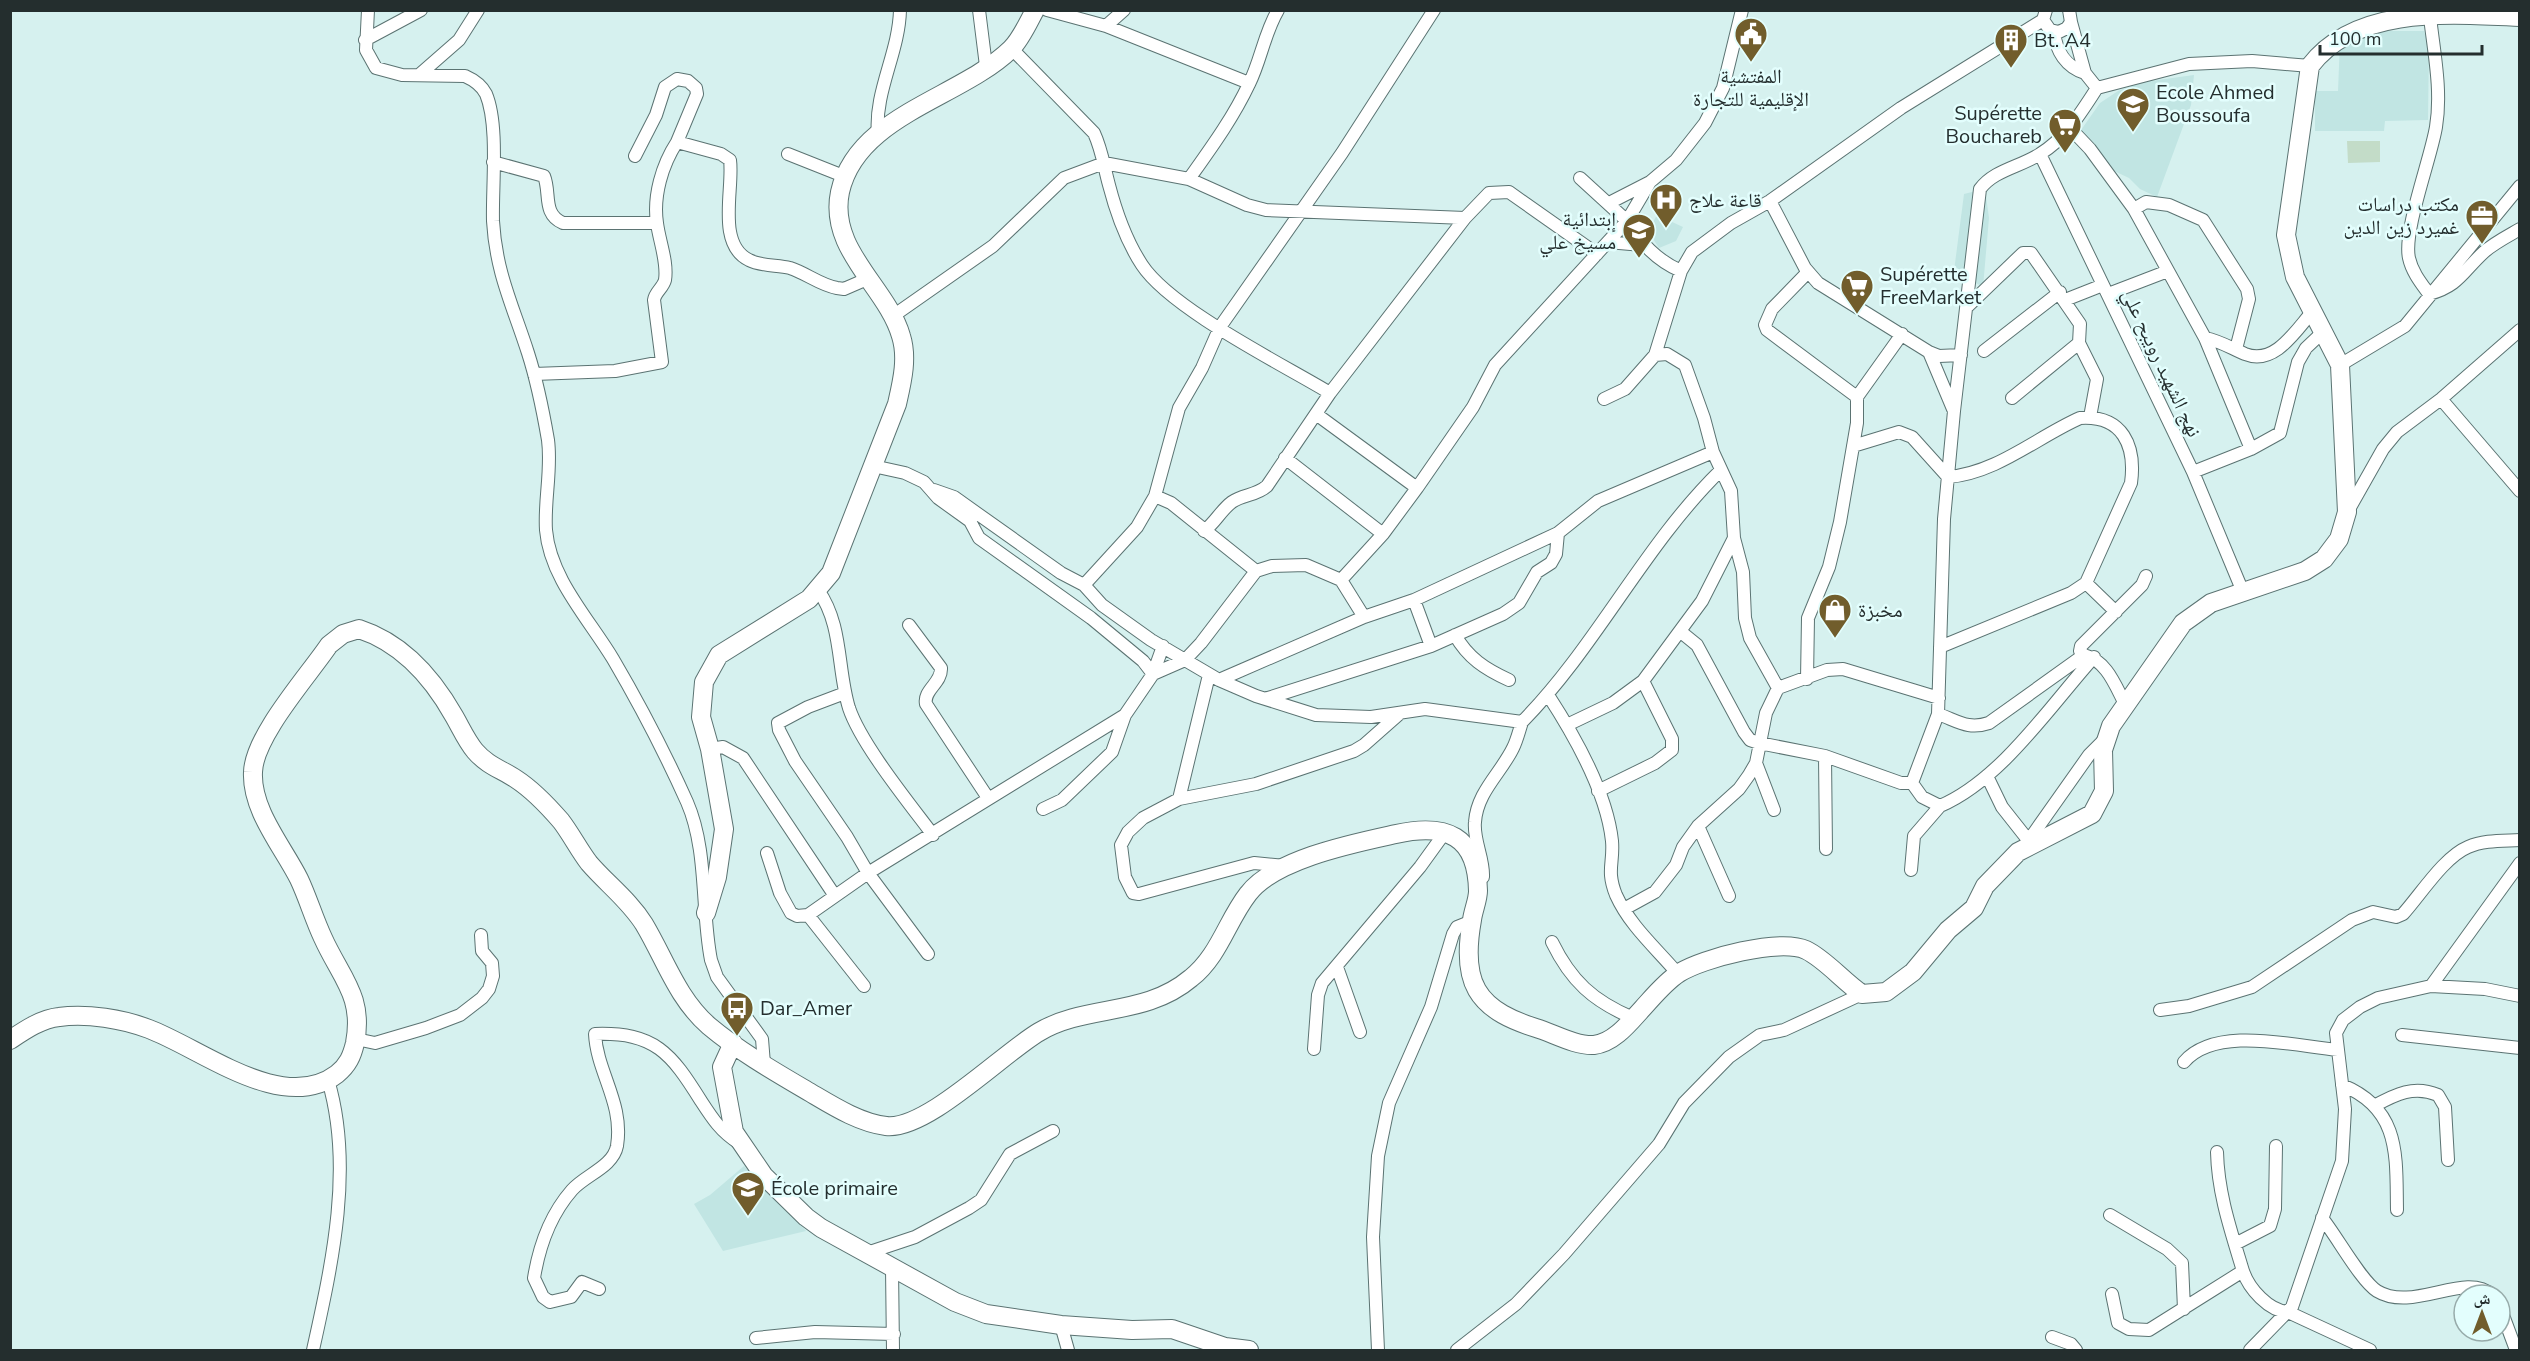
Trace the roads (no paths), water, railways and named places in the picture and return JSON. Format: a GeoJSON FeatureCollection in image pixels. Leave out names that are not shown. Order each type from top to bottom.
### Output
{"type":"FeatureCollection","features":[{"type":"Feature","properties":{"kind":"main road"},"geometry":{"type":"LineString","coordinates":[[706,913],[716,886],[724,829],[710,749],[701,717],[700,701],[704,682],[719,654],[809,599],[818,590],[835,564],[897,404],[903,380],[904,347],[893,316],[851,252],[841,218],[840,194],[846,177],[864,148],[878,134],[1012,49],[1035,10]]}},
{"type":"Feature","properties":{"kind":"main road"},"geometry":{"type":"LineString","coordinates":[[10,1040],[43,1021],[59,1017],[86,1017],[147,1028],[270,1085],[297,1088],[328,1080],[339,1073],[352,1058],[359,1022],[351,992],[323,939],[299,880],[263,810],[254,788],[253,773],[254,759],[275,721],[329,645],[343,634],[359,629],[392,644],[414,662],[452,712],[473,749],[492,768],[514,777],[532,791],[553,812],[586,860],[642,921],[669,974],[689,1004],[709,1026],[764,1064],[826,1101],[873,1123],[889,1127],[906,1124],[931,1111],[1055,1023],[1124,1010],[1146,1002],[1191,979],[1216,948],[1251,889],[1286,866],[1317,855],[1397,834],[1432,830],[1446,831],[1467,845],[1473,857],[1478,892],[1472,921],[1470,967],[1473,982],[1480,996],[1516,1022],[1576,1042],[1595,1045],[1612,1038],[1678,974],[1742,952],[1791,946],[1808,951],[1862,994],[1886,993],[1913,972],[1948,930],[1974,908],[1985,886],[2018,852],[2030,842],[2092,814],[2104,790],[2105,739],[2125,705],[2183,623],[2211,603],[2306,571],[2324,560],[2339,539],[2347,512],[2340,365],[2295,277],[2286,235],[2310,66],[2326,48],[2343,37],[2394,15],[2430,17],[2501,15]]}},
{"type":"Feature","properties":{"kind":"main road"},"geometry":{"type":"LineString","coordinates":[[733,1043],[722,1067],[731,1125],[764,1176],[806,1217],[955,1302],[986,1314],[1061,1325],[1132,1330],[1172,1329],[1225,1347],[1249,1350]]}},
{"type":"Feature","properties":{"kind":"street"},"geometry":{"type":"LineString","coordinates":[[368,10],[366,50],[376,68],[402,75],[465,76],[474,80],[486,92],[491,117],[493,222],[497,260],[506,295],[534,374],[548,443],[546,509],[549,548],[567,588],[612,658],[663,751],[688,805],[696,836],[706,913],[707,940],[717,977],[762,1039],[764,1064]]}},
{"type":"Feature","properties":{"kind":"street"},"geometry":{"type":"LineString","coordinates":[[365,40],[421,10]]}},
{"type":"Feature","properties":{"kind":"street"},"geometry":{"type":"LineString","coordinates":[[419,75],[459,40],[478,10]]}},
{"type":"Feature","properties":{"kind":"street"},"geometry":{"type":"LineString","coordinates":[[878,134],[878,108],[894,56],[900,10]]}},
{"type":"Feature","properties":{"kind":"street"},"geometry":{"type":"LineString","coordinates":[[980,10],[986,66]]}},
{"type":"Feature","properties":{"kind":"street"},"geometry":{"type":"LineString","coordinates":[[1047,10],[1106,26],[1250,83]]}},
{"type":"Feature","properties":{"kind":"street"},"geometry":{"type":"LineString","coordinates":[[1106,26],[1124,10]]}},
{"type":"Feature","properties":{"kind":"street"},"geometry":{"type":"LineString","coordinates":[[1189,179],[1226,127],[1250,83],[1268,26],[1278,10]]}},
{"type":"Feature","properties":{"kind":"street"},"geometry":{"type":"LineString","coordinates":[[1084,585],[1137,527],[1155,496],[1179,408],[1202,368],[1220,327],[1302,210],[1434,10]]}},
{"type":"Feature","properties":{"kind":"street"},"geometry":{"type":"LineString","coordinates":[[1341,580],[1383,534],[1418,488],[1473,407],[1495,365],[1627,221],[1650,182],[1692,142],[1716,106],[1742,10]]}},
{"type":"Feature","properties":{"kind":"street"},"geometry":{"type":"LineString","coordinates":[[1604,399],[1624,388],[1655,355],[1681,271],[1692,252],[1731,223],[1770,201],[1901,108],[2044,15],[2054,32],[2055,44],[2064,58],[2074,69],[2085,73]]}},
{"type":"Feature","properties":{"kind":"street"},"geometry":{"type":"LineString","coordinates":[[2070,16],[2085,73],[2097,88]]}},
{"type":"Feature","properties":{"kind":"street"},"geometry":{"type":"LineString","coordinates":[[2054,32],[2063,31],[2070,16]]}},
{"type":"Feature","properties":{"kind":"street"},"geometry":{"type":"LineString","coordinates":[[2429,294],[2412,269],[2408,256],[2411,228],[2437,114],[2436,57],[2430,17]]}},
{"type":"Feature","properties":{"kind":"street"},"geometry":{"type":"LineString","coordinates":[[1012,49],[1094,133],[1102,149],[1116,210],[1143,266],[1194,312],[1330,393]]}},
{"type":"Feature","properties":{"kind":"street"},"geometry":{"type":"LineString","coordinates":[[1912,783],[1938,714],[1942,549],[1954,411],[1980,189],[1994,177],[2040,154],[2071,129],[2097,88],[2199,63],[2252,61],[2310,66]]}},
{"type":"Feature","properties":{"kind":"street"},"geometry":{"type":"LineString","coordinates":[[534,374],[615,371],[662,362],[654,300],[664,284],[666,272],[657,223],[658,189],[665,163],[677,142],[697,94],[693,85],[677,79],[665,87],[656,115],[635,156]]}},
{"type":"Feature","properties":{"kind":"street"},"geometry":{"type":"LineString","coordinates":[[2071,129],[2090,149],[2134,209],[2205,338],[2251,449]]}},
{"type":"Feature","properties":{"kind":"street"},"geometry":{"type":"LineString","coordinates":[[677,142],[721,154],[730,160],[730,226],[735,248],[741,255],[750,261],[792,269],[837,288],[854,286],[867,279]]}},
{"type":"Feature","properties":{"kind":"street"},"geometry":{"type":"LineString","coordinates":[[788,154],[846,177]]}},
{"type":"Feature","properties":{"kind":"street","name":"نهج الشهيد رويبح علي"},"geometry":{"type":"LineString","coordinates":[[2040,154],[2193,472],[2243,592]]}},
{"type":"Feature","properties":{"kind":"street"},"geometry":{"type":"LineString","coordinates":[[493,162],[544,176],[549,210],[554,218],[563,223],[574,225],[657,223]]}},
{"type":"Feature","properties":{"kind":"street"},"geometry":{"type":"LineString","coordinates":[[893,316],[993,246],[1064,178],[1104,163],[1189,179],[1247,205],[1266,210],[1466,218]]}},
{"type":"Feature","properties":{"kind":"street"},"geometry":{"type":"LineString","coordinates":[[1580,178],[1627,221],[1642,245],[1669,266],[1681,271]]}},
{"type":"Feature","properties":{"kind":"street"},"geometry":{"type":"LineString","coordinates":[[1609,203],[1650,182]]}},
{"type":"Feature","properties":{"kind":"street"},"geometry":{"type":"LineString","coordinates":[[2340,365],[2405,326],[2520,186]]}},
{"type":"Feature","properties":{"kind":"street"},"geometry":{"type":"LineString","coordinates":[[1204,531],[1217,520],[1229,504],[1240,496],[1259,493],[1330,393],[1466,218],[1490,193],[1509,192],[1597,254]]}},
{"type":"Feature","properties":{"kind":"street"},"geometry":{"type":"LineString","coordinates":[[1770,201],[1808,272],[1818,283],[1929,352],[1939,356],[1961,355]]}},
{"type":"Feature","properties":{"kind":"street"},"geometry":{"type":"LineString","coordinates":[[2134,209],[2146,202],[2169,205],[2203,220],[2247,289],[2249,299],[2236,349]]}},
{"type":"Feature","properties":{"kind":"street"},"geometry":{"type":"LineString","coordinates":[[2429,294],[2457,283],[2485,251],[2520,229]]}},
{"type":"Feature","properties":{"kind":"street"},"geometry":{"type":"LineString","coordinates":[[1608,242],[1642,245]]}},
{"type":"Feature","properties":{"kind":"street"},"geometry":{"type":"LineString","coordinates":[[1967,307],[2023,253],[2031,253],[2080,324],[2079,343],[2097,380],[2090,417]]}},
{"type":"Feature","properties":{"kind":"street"},"geometry":{"type":"LineString","coordinates":[[1984,351],[2062,296],[2106,290],[2168,271]]}},
{"type":"Feature","properties":{"kind":"street"},"geometry":{"type":"LineString","coordinates":[[1808,272],[1772,309],[1765,325],[1767,330],[1857,397]]}},
{"type":"Feature","properties":{"kind":"street"},"geometry":{"type":"LineString","coordinates":[[2205,338],[2252,356],[2268,354],[2280,349],[2313,311]]}},
{"type":"Feature","properties":{"kind":"street"},"geometry":{"type":"LineString","coordinates":[[2347,512],[2382,448],[2397,432],[2441,399],[2520,330]]}},
{"type":"Feature","properties":{"kind":"street"},"geometry":{"type":"LineString","coordinates":[[2193,472],[2251,449],[2280,432],[2298,362],[2306,348],[2324,331]]}},
{"type":"Feature","properties":{"kind":"street"},"geometry":{"type":"LineString","coordinates":[[1807,679],[1808,618],[1829,567],[1845,499],[1857,397],[1902,334]]}},
{"type":"Feature","properties":{"kind":"street"},"geometry":{"type":"LineString","coordinates":[[2012,398],[2079,343]]}},
{"type":"Feature","properties":{"kind":"street"},"geometry":{"type":"LineString","coordinates":[[1929,352],[1954,411]]}},
{"type":"Feature","properties":{"kind":"street"},"geometry":{"type":"LineString","coordinates":[[1655,355],[1667,354],[1685,365],[1704,418],[1713,452],[1731,492],[1734,538],[1743,572],[1745,618],[1750,638],[1778,688]]}},
{"type":"Feature","properties":{"kind":"street"},"geometry":{"type":"LineString","coordinates":[[2441,399],[2520,491]]}},
{"type":"Feature","properties":{"kind":"street"},"geometry":{"type":"LineString","coordinates":[[1316,414],[1418,488]]}},
{"type":"Feature","properties":{"kind":"street"},"geometry":{"type":"LineString","coordinates":[[1940,647],[2071,593],[2086,583],[2127,493],[2133,466],[2128,440],[2121,431],[2090,417],[2080,418],[2063,425],[2013,455],[1968,476],[1948,477]]}},
{"type":"Feature","properties":{"kind":"street"},"geometry":{"type":"LineString","coordinates":[[1853,446],[1899,432],[1912,437],[1948,477]]}},
{"type":"Feature","properties":{"kind":"street"},"geometry":{"type":"LineString","coordinates":[[1214,678],[1364,617],[1414,600],[1558,533],[1598,501],[1713,452]]}},
{"type":"Feature","properties":{"kind":"street"},"geometry":{"type":"LineString","coordinates":[[1285,459],[1383,534]]}},
{"type":"Feature","properties":{"kind":"street"},"geometry":{"type":"LineString","coordinates":[[873,466],[905,473],[924,482],[934,490],[954,497],[1061,573],[1084,585],[1102,605],[1150,640],[1214,678],[1316,715],[1350,717],[1398,715],[1425,709],[1522,722]]}},
{"type":"Feature","properties":{"kind":"street"},"geometry":{"type":"LineString","coordinates":[[1478,892],[1483,869],[1475,833],[1478,806],[1488,786],[1513,749],[1522,722],[1548,695],[1696,494],[1721,470]]}},
{"type":"Feature","properties":{"kind":"street"},"geometry":{"type":"LineString","coordinates":[[934,490],[938,498],[970,521],[979,538],[1091,618],[1143,661],[1154,674]]}},
{"type":"Feature","properties":{"kind":"street"},"geometry":{"type":"LineString","coordinates":[[1155,496],[1171,503],[1256,571]]}},
{"type":"Feature","properties":{"kind":"street"},"geometry":{"type":"LineString","coordinates":[[1268,698],[1431,646],[1503,614],[1519,603],[1537,572],[1551,563],[1556,554],[1558,533]]}},
{"type":"Feature","properties":{"kind":"street"},"geometry":{"type":"LineString","coordinates":[[1567,725],[1613,703],[1643,681],[1702,601],[1734,538]]}},
{"type":"Feature","properties":{"kind":"street"},"geometry":{"type":"LineString","coordinates":[[1154,674],[1185,660],[1202,643],[1256,571],[1272,566],[1306,565],[1341,580],[1364,617]]}},
{"type":"Feature","properties":{"kind":"street"},"geometry":{"type":"LineString","coordinates":[[2125,705],[2110,676],[2089,656],[2080,651],[2081,646],[2142,585],[2146,576]]}},
{"type":"Feature","properties":{"kind":"street"},"geometry":{"type":"LineString","coordinates":[[2086,583],[2115,612]]}},
{"type":"Feature","properties":{"kind":"street"},"geometry":{"type":"LineString","coordinates":[[818,590],[829,606],[835,623],[845,693],[859,729],[933,835]]}},
{"type":"Feature","properties":{"kind":"street"},"geometry":{"type":"LineString","coordinates":[[1414,600],[1431,646]]}},
{"type":"Feature","properties":{"kind":"street"},"geometry":{"type":"LineString","coordinates":[[1091,618],[1102,605]]}},
{"type":"Feature","properties":{"kind":"street"},"geometry":{"type":"LineString","coordinates":[[909,625],[935,655],[941,668],[939,681],[926,696],[926,704],[988,798]]}},
{"type":"Feature","properties":{"kind":"street"},"geometry":{"type":"LineString","coordinates":[[1681,632],[1697,645],[1750,740],[1825,756],[1901,783],[1912,783]]}},
{"type":"Feature","properties":{"kind":"street"},"geometry":{"type":"LineString","coordinates":[[1455,635],[1462,648],[1482,667],[1509,681]]}},
{"type":"Feature","properties":{"kind":"street"},"geometry":{"type":"LineString","coordinates":[[1042,809],[1062,800],[1112,752],[1125,715],[1154,674],[1163,646]]}},
{"type":"Feature","properties":{"kind":"street"},"geometry":{"type":"LineString","coordinates":[[1938,714],[1965,727],[1977,727],[1989,723],[2089,656]]}},
{"type":"Feature","properties":{"kind":"street"},"geometry":{"type":"LineString","coordinates":[[1911,870],[1914,836],[1940,806],[1960,797],[1987,776],[2025,736],[2089,656]]}},
{"type":"Feature","properties":{"kind":"street"},"geometry":{"type":"LineString","coordinates":[[1624,909],[1655,892],[1676,865],[1683,848],[1698,826],[1739,789],[1756,763],[1766,713],[1778,688],[1827,670],[1843,669],[1939,698]]}},
{"type":"Feature","properties":{"kind":"street"},"geometry":{"type":"LineString","coordinates":[[1179,799],[1214,678]]}},
{"type":"Feature","properties":{"kind":"street"},"geometry":{"type":"LineString","coordinates":[[1598,791],[1655,763],[1672,750],[1672,739],[1643,681]]}},
{"type":"Feature","properties":{"kind":"street"},"geometry":{"type":"LineString","coordinates":[[845,693],[808,707],[778,723],[795,761],[847,837],[868,873],[928,954]]}},
{"type":"Feature","properties":{"kind":"street"},"geometry":{"type":"LineString","coordinates":[[1548,695],[1567,725],[1598,791],[1612,842],[1609,874],[1624,909],[1644,938],[1678,974]]}},
{"type":"Feature","properties":{"kind":"street"},"geometry":{"type":"LineString","coordinates":[[767,853],[788,909],[797,916],[808,915],[868,873],[1125,715]]}},
{"type":"Feature","properties":{"kind":"street"},"geometry":{"type":"LineString","coordinates":[[1286,866],[1254,863],[1143,894],[1134,893],[1125,877],[1121,845],[1128,832],[1143,818],[1179,799],[1256,784],[1317,765],[1365,745],[1398,715]]}},
{"type":"Feature","properties":{"kind":"street"},"geometry":{"type":"LineString","coordinates":[[1987,776],[2002,807],[2030,842],[2089,755],[2105,739]]}},
{"type":"Feature","properties":{"kind":"street"},"geometry":{"type":"LineString","coordinates":[[710,749],[723,747],[742,758],[834,896]]}},
{"type":"Feature","properties":{"kind":"street"},"geometry":{"type":"LineString","coordinates":[[1825,756],[1826,849]]}},
{"type":"Feature","properties":{"kind":"street"},"geometry":{"type":"LineString","coordinates":[[1756,763],[1774,810]]}},
{"type":"Feature","properties":{"kind":"street"},"geometry":{"type":"LineString","coordinates":[[1912,783],[1922,797],[1940,806]]}},
{"type":"Feature","properties":{"kind":"street"},"geometry":{"type":"LineString","coordinates":[[1698,826],[1729,896]]}},
{"type":"Feature","properties":{"kind":"street"},"geometry":{"type":"LineString","coordinates":[[1314,1049],[1318,995],[1322,983],[1446,831]]}},
{"type":"Feature","properties":{"kind":"street"},"geometry":{"type":"LineString","coordinates":[[2160,1010],[2189,1006],[2252,987],[2352,920],[2373,912],[2396,917],[2403,914],[2447,862],[2468,847],[2485,842],[2520,840]]}},
{"type":"Feature","properties":{"kind":"street"},"geometry":{"type":"LineString","coordinates":[[2431,986],[2520,863]]}},
{"type":"Feature","properties":{"kind":"street"},"geometry":{"type":"LineString","coordinates":[[808,915],[864,986]]}},
{"type":"Feature","properties":{"kind":"street"},"geometry":{"type":"LineString","coordinates":[[1378,1350],[1373,1237],[1378,1156],[1389,1103],[1431,1006],[1453,934],[1457,927],[1472,921]]}},
{"type":"Feature","properties":{"kind":"street"},"geometry":{"type":"LineString","coordinates":[[356,1039],[375,1043],[426,1028],[460,1015],[482,998],[489,989],[493,976],[492,963],[482,951],[481,935]]}},
{"type":"Feature","properties":{"kind":"street"},"geometry":{"type":"LineString","coordinates":[[1552,942],[1569,970],[1588,993],[1633,1018]]}},
{"type":"Feature","properties":{"kind":"street"},"geometry":{"type":"LineString","coordinates":[[1337,966],[1360,1032]]}},
{"type":"Feature","properties":{"kind":"street"},"geometry":{"type":"LineString","coordinates":[[2250,1350],[2288,1312],[2342,1161],[2345,1137],[2336,1033],[2338,1028],[2360,1006],[2386,996],[2431,986],[2485,989],[2520,996]]}},
{"type":"Feature","properties":{"kind":"street"},"geometry":{"type":"LineString","coordinates":[[1457,1350],[1516,1304],[1564,1254],[1659,1144],[1684,1103],[1730,1057],[1760,1035],[1784,1030],[1862,994]]}},
{"type":"Feature","properties":{"kind":"street"},"geometry":{"type":"LineString","coordinates":[[599,1289],[582,1282],[571,1297],[550,1302],[543,1297],[534,1278],[547,1231],[559,1208],[574,1188],[614,1156],[617,1144],[614,1095],[598,1052],[595,1034],[641,1037],[658,1046],[678,1068],[714,1121],[742,1145]]}},
{"type":"Feature","properties":{"kind":"street"},"geometry":{"type":"LineString","coordinates":[[2402,1035],[2520,1048]]}},
{"type":"Feature","properties":{"kind":"street"},"geometry":{"type":"LineString","coordinates":[[2184,1062],[2191,1054],[2209,1044],[2235,1040],[2338,1050]]}},
{"type":"Feature","properties":{"kind":"street"},"geometry":{"type":"LineString","coordinates":[[313,1350],[331,1254],[341,1154],[335,1102],[328,1080]]}},
{"type":"Feature","properties":{"kind":"street"},"geometry":{"type":"LineString","coordinates":[[2342,1085],[2362,1095],[2382,1114],[2393,1140],[2397,1210]]}},
{"type":"Feature","properties":{"kind":"street"},"geometry":{"type":"LineString","coordinates":[[2374,1106],[2411,1090],[2421,1089],[2438,1095],[2445,1107],[2448,1160]]}},
{"type":"Feature","properties":{"kind":"street"},"geometry":{"type":"LineString","coordinates":[[867,1253],[915,1236],[969,1208],[981,1200],[1010,1154],[1053,1131]]}},
{"type":"Feature","properties":{"kind":"street"},"geometry":{"type":"LineString","coordinates":[[2235,1244],[2264,1231],[2272,1220],[2276,1146]]}},
{"type":"Feature","properties":{"kind":"street"},"geometry":{"type":"LineString","coordinates":[[2217,1152],[2218,1183],[2247,1282],[2261,1298],[2279,1312],[2288,1312],[2370,1350]]}},
{"type":"Feature","properties":{"kind":"street"},"geometry":{"type":"LineString","coordinates":[[2110,1215],[2167,1249],[2182,1263],[2184,1309]]}},
{"type":"Feature","properties":{"kind":"street"},"geometry":{"type":"LineString","coordinates":[[2322,1218],[2369,1284],[2381,1293],[2400,1298],[2452,1291]]}},
{"type":"Feature","properties":{"kind":"street"},"geometry":{"type":"LineString","coordinates":[[892,1268],[893,1350]]}},
{"type":"Feature","properties":{"kind":"street"},"geometry":{"type":"LineString","coordinates":[[2112,1294],[2118,1323],[2129,1329],[2149,1330],[2242,1271]]}},
{"type":"Feature","properties":{"kind":"street"},"geometry":{"type":"LineString","coordinates":[[1061,1325],[1068,1350]]}},
{"type":"Feature","properties":{"kind":"street"},"geometry":{"type":"LineString","coordinates":[[756,1338],[815,1332],[894,1334]]}},
{"type":"Feature","properties":{"kind":"street"},"geometry":{"type":"LineString","coordinates":[[2052,1337],[2071,1344],[2076,1350]]}},
{"type":"Feature","properties":{"kind":"place","name":"المفتشية الإقليمية للتجارة"},"geometry":{"type":"Point","coordinates":[1751,63]}},
{"type":"Feature","properties":{"kind":"place","name":"Bt. A4"},"geometry":{"type":"Point","coordinates":[2011,69]}},
{"type":"Feature","properties":{"kind":"place","name":"Ecole Ahmed Boussoufa"},"geometry":{"type":"Point","coordinates":[2133,133]}},
{"type":"Feature","properties":{"kind":"place","name":"Supérette Bouchareb"},"geometry":{"type":"Point","coordinates":[2065,154]}},
{"type":"Feature","properties":{"kind":"place","name":"قاعة علاج"},"geometry":{"type":"Point","coordinates":[1666,229]}},
{"type":"Feature","properties":{"kind":"place","name":"مكتب دراسات غميرد زين الدين"},"geometry":{"type":"Point","coordinates":[2482,245]}},
{"type":"Feature","properties":{"kind":"place","name":"إبتدائية مسيخ علي"},"geometry":{"type":"Point","coordinates":[1639,259]}},
{"type":"Feature","properties":{"kind":"place","name":"Supérette FreeMarket"},"geometry":{"type":"Point","coordinates":[1857,315]}},
{"type":"Feature","properties":{"kind":"place","name":"مخبزة"},"geometry":{"type":"Point","coordinates":[1835,639]}},
{"type":"Feature","properties":{"kind":"place","name":"Dar_Amer"},"geometry":{"type":"Point","coordinates":[737,1037]}},
{"type":"Feature","properties":{"kind":"place","name":"École primaire"},"geometry":{"type":"Point","coordinates":[748,1217]}}]}
